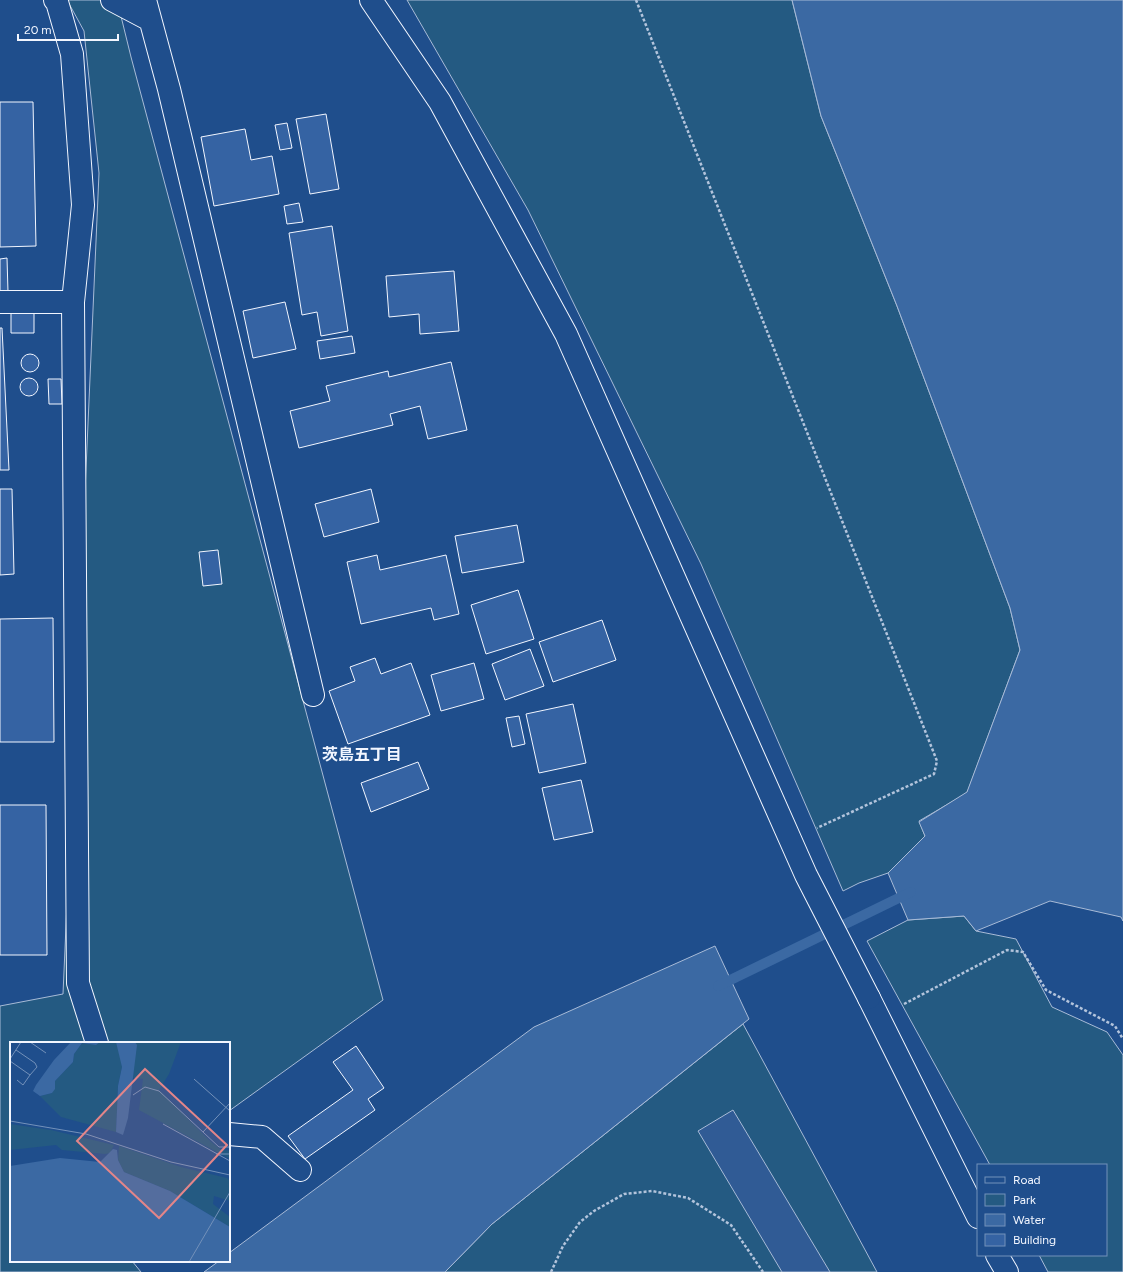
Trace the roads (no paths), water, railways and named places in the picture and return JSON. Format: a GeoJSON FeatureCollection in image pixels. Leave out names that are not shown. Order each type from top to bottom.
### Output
{"type":"FeatureCollection","features":[{"type":"Feature","properties":{"kind":"street"},"geometry":{"type":"LineString","coordinates":[[55,0],[57,2],[72,54],[83,205],[73,302],[78,983],[97,1042]]}},
{"type":"Feature","properties":{"kind":"street"},"geometry":{"type":"LineString","coordinates":[[112,0],[148,10],[169,89],[313,695]]}},
{"type":"Feature","properties":{"kind":"street"},"geometry":{"type":"LineString","coordinates":[[371,0],[440,102],[566,334],[806,875],[977,1215]]}},
{"type":"Feature","properties":{"kind":"street"},"geometry":{"type":"LineString","coordinates":[[0,302],[73,302]]}},
{"type":"Feature","properties":{"kind":"street"},"geometry":{"type":"LineString","coordinates":[[230,1134],[262,1137],[300,1170]]}},
{"type":"Feature","properties":{"kind":"street"},"geometry":{"type":"LineString","coordinates":[[998,1256],[1007,1272]]}},
{"type":"Feature","properties":{"kind":"water"},"geometry":{"type":"Polygon","coordinates":[[[792,0],[1123,0],[1123,921],[1121,917],[1050,901],[976,931],[964,916],[908,920],[888,873],[925,836],[919,822],[967,792],[1020,650],[1010,608],[897,306],[821,116],[792,0]]]}},
{"type":"Feature","properties":{"kind":"water"},"geometry":{"type":"Polygon","coordinates":[[[715,946],[749,1019],[492,1224],[445,1272],[204,1272],[218,1262],[230,1262],[230,1252],[534,1027],[715,946]]]}},
{"type":"Feature","properties":{"kind":"waterway"},"geometry":{"type":"LineString","coordinates":[[718,986],[911,892]]}},
{"type":"Feature","properties":{"kind":"district","name":"茨島五丁目"},"geometry":{"type":"Point","coordinates":[362,754]}}]}
